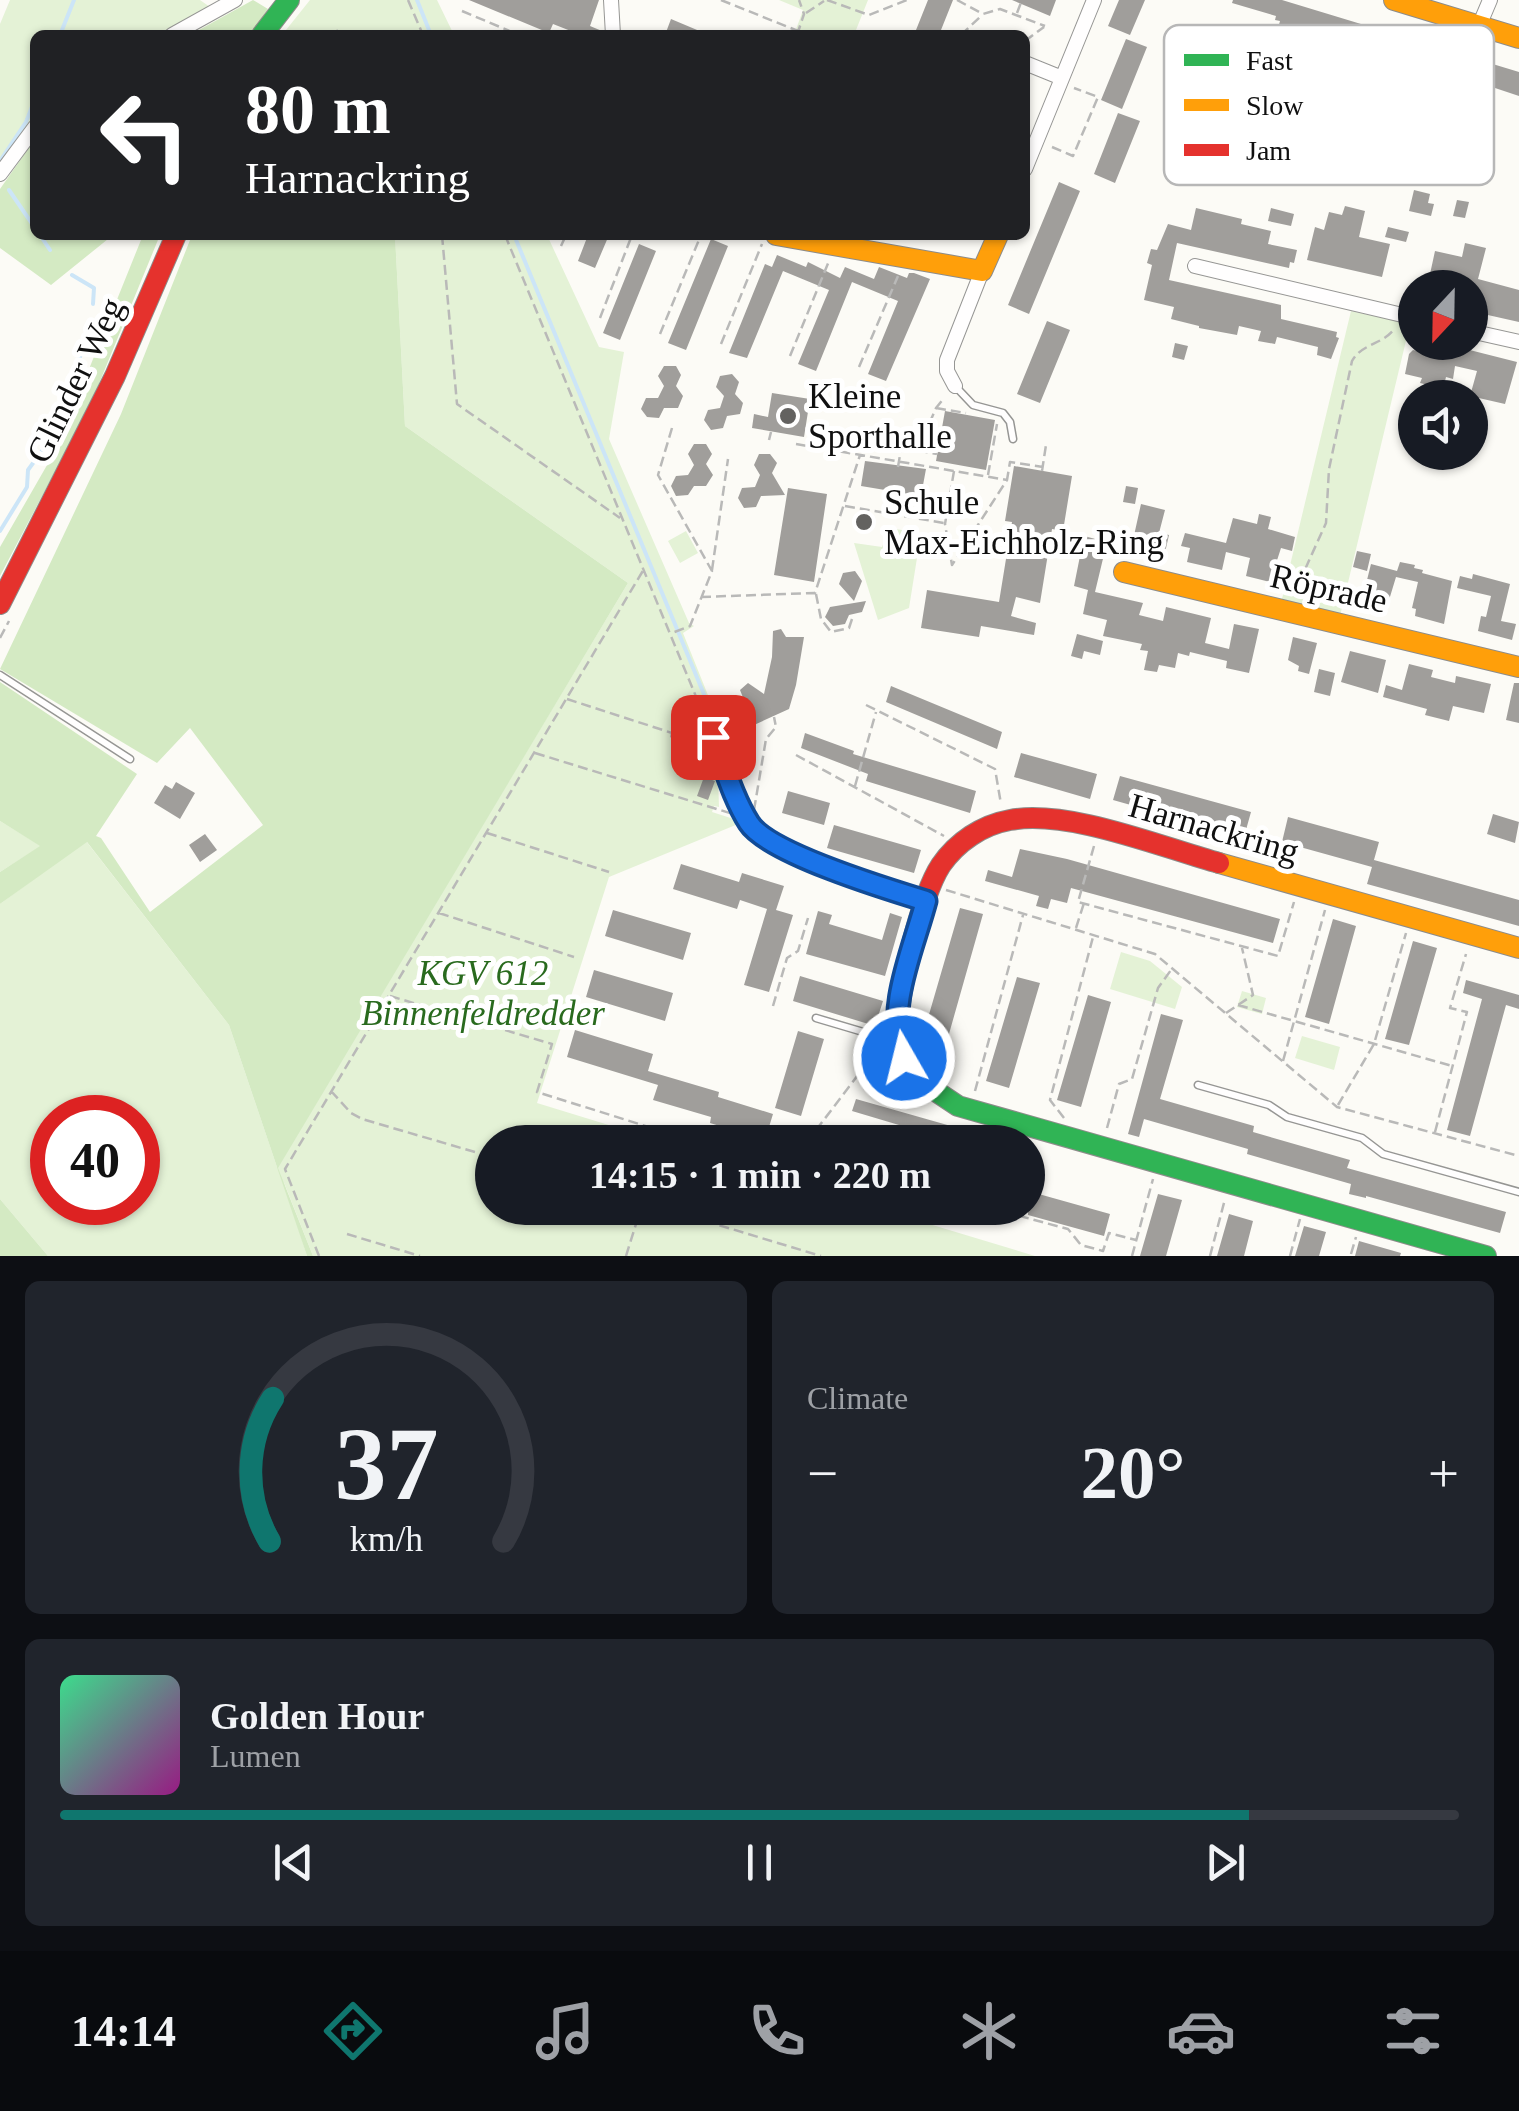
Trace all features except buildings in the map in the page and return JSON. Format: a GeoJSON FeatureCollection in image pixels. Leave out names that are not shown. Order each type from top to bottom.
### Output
{"type":"FeatureCollection","features":[{"type":"Feature","properties":{"kind":"street"},"geometry":{"type":"LineString","coordinates":[[181,30],[236,0]]}},
{"type":"Feature","properties":{"kind":"street"},"geometry":{"type":"LineString","coordinates":[[611,0],[612,30]]}},
{"type":"Feature","properties":{"kind":"street"},"geometry":{"type":"LineString","coordinates":[[1030,157],[1094,0]]}},
{"type":"Feature","properties":{"kind":"street"},"geometry":{"type":"LineString","coordinates":[[1394,0],[1476,25]]}},
{"type":"Feature","properties":{"kind":"street"},"geometry":{"type":"LineString","coordinates":[[1479,25],[1490,0]]}},
{"type":"Feature","properties":{"kind":"street"},"geometry":{"type":"LineString","coordinates":[[265,30],[281,3]]}},
{"type":"Feature","properties":{"kind":"street"},"geometry":{"type":"LineString","coordinates":[[1494,30],[1519,38]]}},
{"type":"Feature","properties":{"kind":"street"},"geometry":{"type":"LineString","coordinates":[[1030,65],[1061,80]]}},
{"type":"Feature","properties":{"kind":"street"},"geometry":{"type":"LineString","coordinates":[[0,174],[30,133]]}},
{"type":"Feature","properties":{"kind":"street","name":"Glinder Weg"},"geometry":{"type":"LineString","coordinates":[[0,604],[102,406],[174,240]]}},
{"type":"Feature","properties":{"kind":"street"},"geometry":{"type":"LineString","coordinates":[[801,240],[982,272]]}},
{"type":"Feature","properties":{"kind":"street"},"geometry":{"type":"LineString","coordinates":[[955,386],[947,371],[948,360],[996,240]]}},
{"type":"Feature","properties":{"kind":"street"},"geometry":{"type":"LineString","coordinates":[[1195,266],[1398,314]]}},
{"type":"Feature","properties":{"kind":"street"},"geometry":{"type":"LineString","coordinates":[[1488,334],[1519,342]]}},
{"type":"Feature","properties":{"kind":"street","name":"Röprade"},"geometry":{"type":"LineString","coordinates":[[1124,572],[1519,666]]}},
{"type":"Feature","properties":{"kind":"street","name":"Harnackring"},"geometry":{"type":"LineString","coordinates":[[898,1043],[898,1006],[928,893],[958,844],[1004,820],[1046,816],[1519,948]]}},
{"type":"Feature","properties":{"kind":"street"},"geometry":{"type":"LineString","coordinates":[[834,871],[880,887]]}},
{"type":"Feature","properties":{"kind":"street"},"geometry":{"type":"LineString","coordinates":[[852,892],[867,886],[928,893]]}},
{"type":"Feature","properties":{"kind":"street"},"geometry":{"type":"LineString","coordinates":[[898,1043],[922,1083],[940,1097],[969,1110],[1486,1256]]}},
{"type":"Feature","properties":{"kind":"lane"},"geometry":{"type":"LineString","coordinates":[[955,386],[973,406],[1003,413],[1013,439]]}},
{"type":"Feature","properties":{"kind":"lane"},"geometry":{"type":"LineString","coordinates":[[0,675],[130,759]]}},
{"type":"Feature","properties":{"kind":"lane"},"geometry":{"type":"LineString","coordinates":[[713,737],[747,819],[760,835],[834,871]]}},
{"type":"Feature","properties":{"kind":"lane"},"geometry":{"type":"LineString","coordinates":[[710,771],[732,779]]}},
{"type":"Feature","properties":{"kind":"lane"},"geometry":{"type":"LineString","coordinates":[[816,1018],[898,1043]]}},
{"type":"Feature","properties":{"kind":"lane"},"geometry":{"type":"LineString","coordinates":[[1198,1085],[1362,1138],[1383,1154],[1519,1192]]}},
{"type":"Feature","properties":{"kind":"path"},"geometry":{"type":"LineString","coordinates":[[408,0],[420,30]]}},
{"type":"Feature","properties":{"kind":"path"},"geometry":{"type":"LineString","coordinates":[[721,0],[790,30]]}},
{"type":"Feature","properties":{"kind":"path"},"geometry":{"type":"LineString","coordinates":[[799,0],[804,14]]}},
{"type":"Feature","properties":{"kind":"path"},"geometry":{"type":"LineString","coordinates":[[798,30],[804,14],[826,0],[869,15],[907,0]]}},
{"type":"Feature","properties":{"kind":"path"},"geometry":{"type":"LineString","coordinates":[[878,0],[885,10]]}},
{"type":"Feature","properties":{"kind":"path"},"geometry":{"type":"LineString","coordinates":[[957,0],[983,14]]}},
{"type":"Feature","properties":{"kind":"path"},"geometry":{"type":"LineString","coordinates":[[1016,14],[1022,0]]}},
{"type":"Feature","properties":{"kind":"path"},"geometry":{"type":"LineString","coordinates":[[966,30],[983,14],[1000,9],[1046,26],[1030,37]]}},
{"type":"Feature","properties":{"kind":"path"},"geometry":{"type":"LineString","coordinates":[[462,11],[507,30]]}},
{"type":"Feature","properties":{"kind":"path"},"geometry":{"type":"LineString","coordinates":[[1037,141],[1074,156],[1098,97],[1061,80]]}},
{"type":"Feature","properties":{"kind":"path"},"geometry":{"type":"LineString","coordinates":[[442,240],[457,404],[624,520]]}},
{"type":"Feature","properties":{"kind":"path"},"geometry":{"type":"LineString","coordinates":[[507,240],[713,737]]}},
{"type":"Feature","properties":{"kind":"path"},"geometry":{"type":"LineString","coordinates":[[561,246],[564,240]]}},
{"type":"Feature","properties":{"kind":"path"},"geometry":{"type":"LineString","coordinates":[[600,318],[630,240]]}},
{"type":"Feature","properties":{"kind":"path"},"geometry":{"type":"LineString","coordinates":[[660,334],[699,240]]}},
{"type":"Feature","properties":{"kind":"path"},"geometry":{"type":"LineString","coordinates":[[721,344],[764,240]]}},
{"type":"Feature","properties":{"kind":"path"},"geometry":{"type":"LineString","coordinates":[[790,356],[835,247]]}},
{"type":"Feature","properties":{"kind":"path"},"geometry":{"type":"LineString","coordinates":[[859,367],[905,259]]}},
{"type":"Feature","properties":{"kind":"path"},"geometry":{"type":"LineString","coordinates":[[1287,611],[1326,523],[1329,469],[1352,362],[1362,347],[1391,334],[1398,326]]}},
{"type":"Feature","properties":{"kind":"path"},"geometry":{"type":"LineString","coordinates":[[898,464],[902,442],[926,431],[936,408],[955,386]]}},
{"type":"Feature","properties":{"kind":"path"},"geometry":{"type":"LineString","coordinates":[[936,408],[966,413]]}},
{"type":"Feature","properties":{"kind":"path"},"geometry":{"type":"LineString","coordinates":[[934,417],[944,419]]}},
{"type":"Feature","properties":{"kind":"path"},"geometry":{"type":"LineString","coordinates":[[988,477],[998,418]]}},
{"type":"Feature","properties":{"kind":"path"},"geometry":{"type":"LineString","coordinates":[[672,428],[658,475],[712,571]]}},
{"type":"Feature","properties":{"kind":"path"},"geometry":{"type":"LineString","coordinates":[[769,440],[770,432]]}},
{"type":"Feature","properties":{"kind":"path"},"geometry":{"type":"LineString","coordinates":[[796,444],[1007,480]]}},
{"type":"Feature","properties":{"kind":"path"},"geometry":{"type":"LineString","coordinates":[[954,471],[945,524],[952,566],[1007,480],[1010,462],[1042,469],[1046,444]]}},
{"type":"Feature","properties":{"kind":"path"},"geometry":{"type":"LineString","coordinates":[[901,448],[938,454]]}},
{"type":"Feature","properties":{"kind":"path"},"geometry":{"type":"LineString","coordinates":[[852,619],[848,628],[831,632],[821,619],[815,593],[860,455]]}},
{"type":"Feature","properties":{"kind":"path"},"geometry":{"type":"LineString","coordinates":[[670,634],[690,626],[712,571],[728,460]]}},
{"type":"Feature","properties":{"kind":"path"},"geometry":{"type":"LineString","coordinates":[[942,469],[944,463]]}},
{"type":"Feature","properties":{"kind":"path"},"geometry":{"type":"LineString","coordinates":[[844,506],[945,524]]}},
{"type":"Feature","properties":{"kind":"path"},"geometry":{"type":"LineString","coordinates":[[319,1256],[285,1168],[644,569]]}},
{"type":"Feature","properties":{"kind":"path"},"geometry":{"type":"LineString","coordinates":[[701,597],[815,593]]}},
{"type":"Feature","properties":{"kind":"path"},"geometry":{"type":"LineString","coordinates":[[566,699],[672,733],[671,738]]}},
{"type":"Feature","properties":{"kind":"path"},"geometry":{"type":"LineString","coordinates":[[866,705],[994,769],[1004,820]]}},
{"type":"Feature","properties":{"kind":"path"},"geometry":{"type":"LineString","coordinates":[[854,787],[876,710]]}},
{"type":"Feature","properties":{"kind":"path"},"geometry":{"type":"LineString","coordinates":[[755,806],[766,739],[776,727],[774,716]]}},
{"type":"Feature","properties":{"kind":"path"},"geometry":{"type":"LineString","coordinates":[[534,752],[747,819]]}},
{"type":"Feature","properties":{"kind":"path"},"geometry":{"type":"LineString","coordinates":[[796,755],[958,844]]}},
{"type":"Feature","properties":{"kind":"path"},"geometry":{"type":"LineString","coordinates":[[1099,830],[1078,902],[1278,956],[1298,886]]}},
{"type":"Feature","properties":{"kind":"path"},"geometry":{"type":"LineString","coordinates":[[485,833],[609,872]]}},
{"type":"Feature","properties":{"kind":"path"},"geometry":{"type":"LineString","coordinates":[[928,893],[1024,914],[1155,954],[1337,1107],[1519,1156]]}},
{"type":"Feature","properties":{"kind":"path"},"geometry":{"type":"LineString","coordinates":[[1283,1061],[1329,894]]}},
{"type":"Feature","properties":{"kind":"path"},"geometry":{"type":"LineString","coordinates":[[1076,930],[1084,903]]}},
{"type":"Feature","properties":{"kind":"path"},"geometry":{"type":"LineString","coordinates":[[438,913],[574,957]]}},
{"type":"Feature","properties":{"kind":"path"},"geometry":{"type":"LineString","coordinates":[[969,1110],[1024,914]]}},
{"type":"Feature","properties":{"kind":"path"},"geometry":{"type":"LineString","coordinates":[[772,1006],[787,958],[798,951],[808,918]]}},
{"type":"Feature","properties":{"kind":"path"},"geometry":{"type":"LineString","coordinates":[[1337,1107],[1374,1044],[1410,918]]}},
{"type":"Feature","properties":{"kind":"path"},"geometry":{"type":"LineString","coordinates":[[1434,1133],[1466,1012],[1450,1008],[1471,934]]}},
{"type":"Feature","properties":{"kind":"path"},"geometry":{"type":"LineString","coordinates":[[1059,1135],[1064,1116],[1050,1100],[1094,936]]}},
{"type":"Feature","properties":{"kind":"path"},"geometry":{"type":"LineString","coordinates":[[1226,1014],[1253,995],[1241,946]]}},
{"type":"Feature","properties":{"kind":"path"},"geometry":{"type":"LineString","coordinates":[[1102,1147],[1119,1084],[1132,1079],[1158,988],[1172,968]]}},
{"type":"Feature","properties":{"kind":"path"},"geometry":{"type":"LineString","coordinates":[[388,995],[552,1044],[536,1092],[642,1125]]}},
{"type":"Feature","properties":{"kind":"path"},"geometry":{"type":"LineString","coordinates":[[1238,1005],[1452,1066]]}},
{"type":"Feature","properties":{"kind":"path"},"geometry":{"type":"LineString","coordinates":[[819,1125],[874,1054],[898,1043]]}},
{"type":"Feature","properties":{"kind":"path"},"geometry":{"type":"LineString","coordinates":[[331,1091],[362,1119],[475,1152]]}},
{"type":"Feature","properties":{"kind":"path"},"geometry":{"type":"LineString","coordinates":[[1132,1256],[1157,1163]]}},
{"type":"Feature","properties":{"kind":"path"},"geometry":{"type":"LineString","coordinates":[[1210,1256],[1229,1183]]}},
{"type":"Feature","properties":{"kind":"path"},"geometry":{"type":"LineString","coordinates":[[1290,1256],[1304,1204]]}},
{"type":"Feature","properties":{"kind":"path"},"geometry":{"type":"LineString","coordinates":[[1045,1223],[1068,1229],[1081,1245],[1104,1251],[1109,1233],[1136,1240]]}},
{"type":"Feature","properties":{"kind":"path"},"geometry":{"type":"LineString","coordinates":[[626,1256],[636,1225]]}},
{"type":"Feature","properties":{"kind":"path"},"geometry":{"type":"LineString","coordinates":[[718,1225],[821,1256]]}},
{"type":"Feature","properties":{"kind":"path"},"geometry":{"type":"LineString","coordinates":[[347,1234],[420,1256]]}},
{"type":"Feature","properties":{"kind":"green space"},"geometry":{"type":"Polygon","coordinates":[[[10,0],[200,0],[210,7],[166,30],[30,30],[30,124],[0,160],[0,24],[10,0]]]}},
{"type":"Feature","properties":{"kind":"green space"},"geometry":{"type":"Polygon","coordinates":[[[253,0],[268,9],[253,30],[199,30],[253,0]]]}},
{"type":"Feature","properties":{"kind":"green space"},"geometry":{"type":"Polygon","coordinates":[[[310,0],[437,0],[452,30],[286,30],[310,0]]]}},
{"type":"Feature","properties":{"kind":"green space"},"geometry":{"type":"Polygon","coordinates":[[[779,0],[868,0],[856,30],[796,30],[803,10],[779,0]]]}},
{"type":"Feature","properties":{"kind":"green space"},"geometry":{"type":"Polygon","coordinates":[[[30,146],[30,240],[107,240],[51,285],[0,248],[0,189],[30,146]]]}},
{"type":"Feature","properties":{"kind":"green space"},"geometry":{"type":"Polygon","coordinates":[[[141,240],[158,240],[91,403],[0,576],[0,547],[58,446],[141,240]]]}},
{"type":"Feature","properties":{"kind":"green space"},"geometry":{"type":"Polygon","coordinates":[[[190,240],[395,240],[405,426],[628,583],[278,1168],[313,1256],[307,1256],[229,1025],[87,842],[0,904],[0,872],[40,846],[0,821],[0,682],[137,774],[96,836],[150,912],[263,825],[190,728],[157,763],[0,669],[121,414],[190,240]]]}},
{"type":"Feature","properties":{"kind":"green space","name":"KGV 612 Binnenfeldredder"},"geometry":{"type":"Polygon","coordinates":[[[395,240],[549,240],[599,347],[624,352],[609,439],[689,623],[694,626],[683,633],[724,735],[709,742],[718,764],[709,774],[718,777],[719,807],[714,806],[712,812],[743,822],[609,877],[537,1103],[609,1125],[475,1125],[475,1225],[932,1225],[1035,1256],[313,1256],[283,1180],[307,1256],[48,1256],[0,1199],[0,904],[86,841],[229,1025],[277,1167],[628,583],[405,426],[395,240]]]}},
{"type":"Feature","properties":{"kind":"green space"},"geometry":{"type":"Polygon","coordinates":[[[1351,311],[1398,321],[1398,360],[1401,360],[1340,616],[1281,603],[1351,311]]]}},
{"type":"Feature","properties":{"kind":"green space"},"geometry":{"type":"Polygon","coordinates":[[[889,528],[921,533],[909,608],[878,620],[854,543],[882,547],[889,528]]]}},
{"type":"Feature","properties":{"kind":"green space"},"geometry":{"type":"Polygon","coordinates":[[[686,531],[698,553],[680,563],[668,541],[686,531]]]}},
{"type":"Feature","properties":{"kind":"green space"},"geometry":{"type":"Polygon","coordinates":[[[0,821],[41,846],[0,872],[0,821]]]}},
{"type":"Feature","properties":{"kind":"green space"},"geometry":{"type":"Polygon","coordinates":[[[1121,952],[1150,961],[1182,987],[1175,1009],[1110,989],[1121,952]]]}},
{"type":"Feature","properties":{"kind":"green space"},"geometry":{"type":"Polygon","coordinates":[[[1242,991],[1266,998],[1262,1014],[1237,1007],[1242,991]]]}},
{"type":"Feature","properties":{"kind":"green space"},"geometry":{"type":"Polygon","coordinates":[[[1302,1036],[1340,1047],[1334,1070],[1295,1058],[1302,1036]]]}},
{"type":"Feature","properties":{"kind":"green space"},"geometry":{"type":"Polygon","coordinates":[[[0,1199],[48,1256],[0,1256],[0,1199]]]}},
{"type":"Feature","properties":{"kind":"waterway"},"geometry":{"type":"LineString","coordinates":[[62,30],[74,0]]}},
{"type":"Feature","properties":{"kind":"waterway"},"geometry":{"type":"LineString","coordinates":[[417,0],[429,30]]}},
{"type":"Feature","properties":{"kind":"waterway"},"geometry":{"type":"LineString","coordinates":[[0,161],[30,112]]}},
{"type":"Feature","properties":{"kind":"waterway"},"geometry":{"type":"LineString","coordinates":[[9,190],[30,221]]}},
{"type":"Feature","properties":{"kind":"waterway"},"geometry":{"type":"LineString","coordinates":[[43,240],[50,250]]}},
{"type":"Feature","properties":{"kind":"waterway"},"geometry":{"type":"LineString","coordinates":[[516,240],[720,733]]}},
{"type":"Feature","properties":{"kind":"waterway"},"geometry":{"type":"LineString","coordinates":[[72,275],[94,288],[93,304]]}},
{"type":"Feature","properties":{"kind":"waterway"},"geometry":{"type":"LineString","coordinates":[[0,531],[27,487],[28,470],[44,448],[90,331]]}},
{"type":"Feature","properties":{"kind":"traffic: fast"},"geometry":{"type":"LineString","coordinates":[[266,30],[289,0]]}},
{"type":"Feature","properties":{"kind":"traffic: fast"},"geometry":{"type":"LineString","coordinates":[[922,1082],[958,1106],[1486,1256]]}},
{"type":"Feature","properties":{"kind":"traffic: slow"},"geometry":{"type":"LineString","coordinates":[[1394,0],[1476,25]]}},
{"type":"Feature","properties":{"kind":"traffic: slow"},"geometry":{"type":"LineString","coordinates":[[1494,30],[1519,38]]}},
{"type":"Feature","properties":{"kind":"traffic: slow"},"geometry":{"type":"LineString","coordinates":[[805,240],[982,271],[996,240]]}},
{"type":"Feature","properties":{"kind":"traffic: slow"},"geometry":{"type":"LineString","coordinates":[[1124,572],[1519,667]]}},
{"type":"Feature","properties":{"kind":"traffic: slow"},"geometry":{"type":"LineString","coordinates":[[1219,863],[1519,948]]}},
{"type":"Feature","properties":{"kind":"traffic: jam"},"geometry":{"type":"LineString","coordinates":[[0,604],[115,376],[174,240]]}},
{"type":"Feature","properties":{"kind":"traffic: jam"},"geometry":{"type":"LineString","coordinates":[[922,1082],[906,1061],[899,1043],[901,998],[925,899],[941,865],[962,842],[980,830],[1010,820],[1059,820],[1114,831],[1219,863]]}},
{"type":"Feature","properties":{"kind":"place","name":"Kleine Sporthalle"},"geometry":{"type":"Point","coordinates":[788,416]}},
{"type":"Feature","properties":{"kind":"place","name":"Schule Max-Eichholz-Ring"},"geometry":{"type":"Point","coordinates":[864,522]}},
{"type":"Feature","properties":{"kind":"route"},"geometry":{"type":"LineString","coordinates":[[713,737],[748,822],[760,835],[846,876],[926,901],[897,1012],[898,1043],[904,1058]]}}]}
